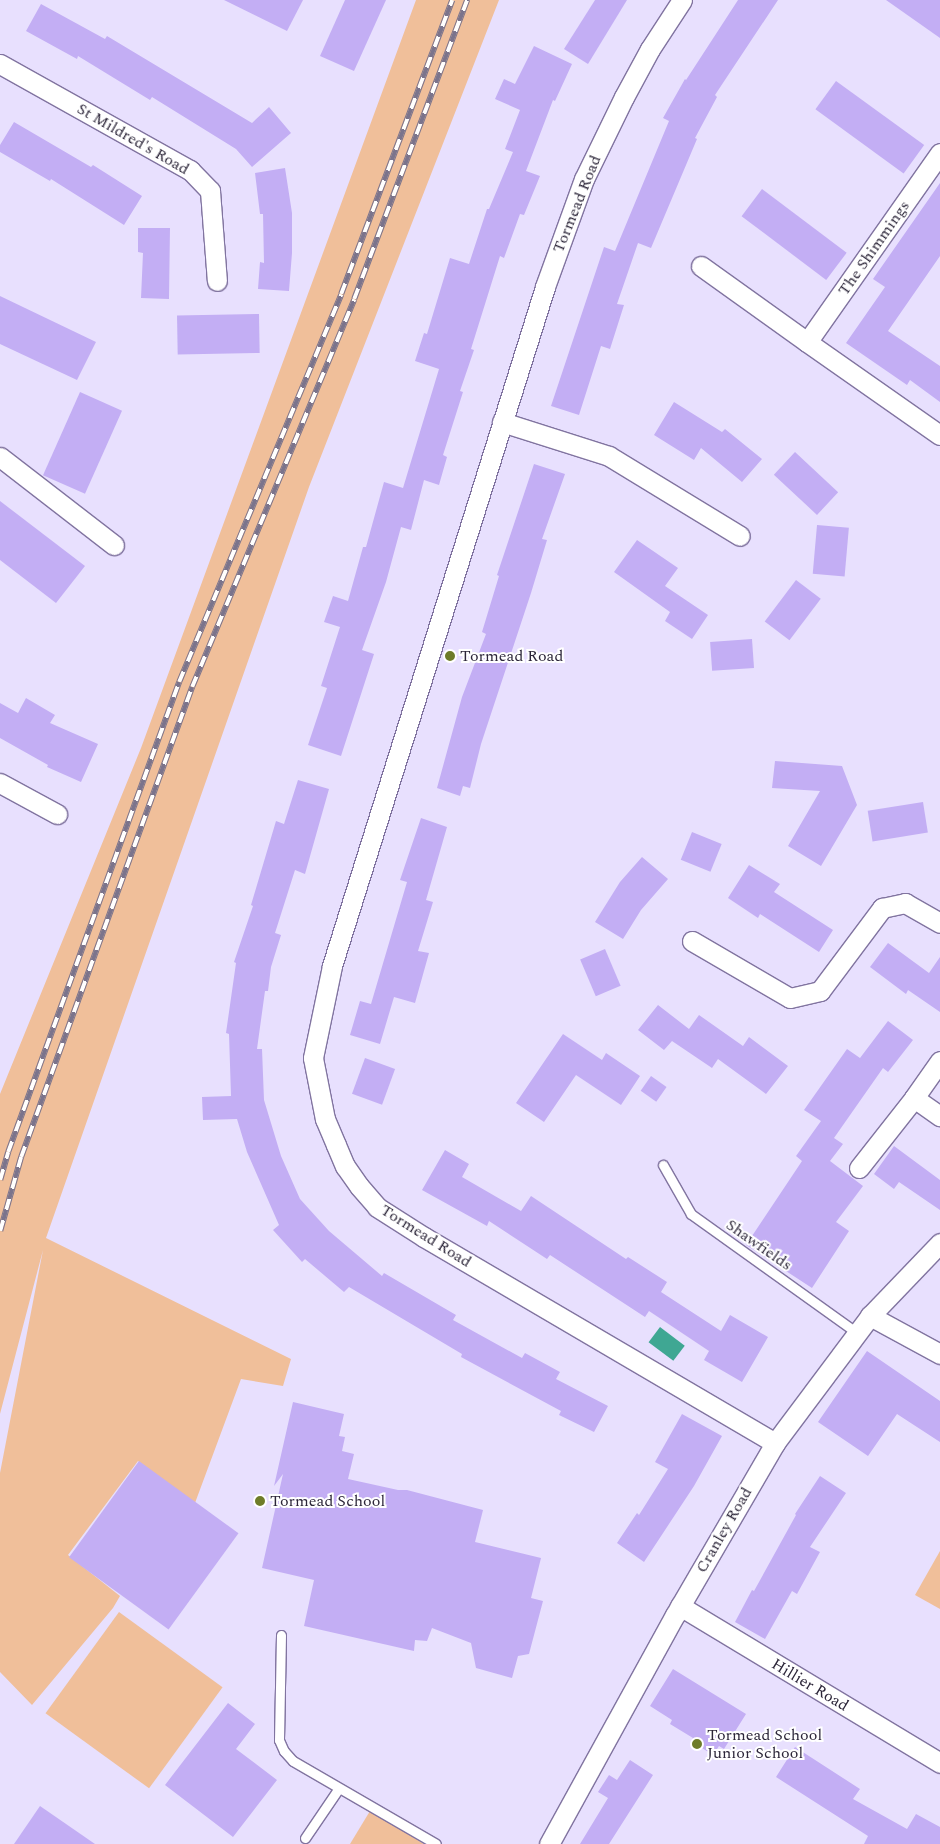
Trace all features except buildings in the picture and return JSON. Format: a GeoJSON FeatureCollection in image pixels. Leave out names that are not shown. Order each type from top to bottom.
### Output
{"type":"FeatureCollection","features":[{"type":"Feature","properties":{"kind":"street","name":"Tormead Road"},"geometry":{"type":"LineString","coordinates":[[682,0],[624,97],[584,179],[545,287],[332,966],[313,1058],[325,1119],[345,1166],[377,1207],[424,1237],[775,1443]]}},
{"type":"Feature","properties":{"kind":"street","name":"St Mildred's Road"},"geometry":{"type":"LineString","coordinates":[[0,64],[190,170],[210,191],[217,281]]}},
{"type":"Feature","properties":{"kind":"street","name":"The Shimmings"},"geometry":{"type":"LineString","coordinates":[[807,342],[940,153]]}},
{"type":"Feature","properties":{"kind":"street"},"geometry":{"type":"LineString","coordinates":[[700,266],[940,435]]}},
{"type":"Feature","properties":{"kind":"street"},"geometry":{"type":"LineString","coordinates":[[502,422],[609,456],[740,536]]}},
{"type":"Feature","properties":{"kind":"street"},"geometry":{"type":"LineString","coordinates":[[0,457],[114,544]]}},
{"type":"Feature","properties":{"kind":"street"},"geometry":{"type":"LineString","coordinates":[[0,783],[57,814]]}},
{"type":"Feature","properties":{"kind":"street"},"geometry":{"type":"LineString","coordinates":[[692,941],[790,998],[820,991],[882,908],[905,904],[940,924]]}},
{"type":"Feature","properties":{"kind":"street"},"geometry":{"type":"LineString","coordinates":[[859,1168],[914,1098],[940,1061]]}},
{"type":"Feature","properties":{"kind":"street"},"geometry":{"type":"LineString","coordinates":[[914,1098],[940,1116]]}},
{"type":"Feature","properties":{"kind":"street","name":"Cranley Road"},"geometry":{"type":"LineString","coordinates":[[548,1844],[680,1606],[775,1443],[870,1316],[940,1243]]}},
{"type":"Feature","properties":{"kind":"street"},"geometry":{"type":"LineString","coordinates":[[870,1316],[940,1354]]}},
{"type":"Feature","properties":{"kind":"street","name":"Hillier Road"},"geometry":{"type":"LineString","coordinates":[[680,1606],[940,1763]]}},
{"type":"Feature","properties":{"kind":"lane","name":"Shawfields"},"geometry":{"type":"LineString","coordinates":[[662,1165],[691,1214],[857,1333]]}},
{"type":"Feature","properties":{"kind":"lane"},"geometry":{"type":"LineString","coordinates":[[281,1634],[279,1740],[284,1751],[293,1761],[436,1844]]}},
{"type":"Feature","properties":{"kind":"lane"},"geometry":{"type":"LineString","coordinates":[[305,1838],[339,1788]]}},
{"type":"Feature","properties":{"kind":"shaded area"},"geometry":{"type":"Polygon","coordinates":[[[416,0],[499,0],[309,487],[46,1238],[291,1359],[283,1386],[241,1379],[195,1503],[138,1461],[68,1555],[120,1596],[113,1608],[32,1705],[0,1672],[0,1473],[43,1250],[0,1414],[0,1094],[141,748],[416,0]]]}},
{"type":"Feature","properties":{"kind":"shaded area"},"geometry":{"type":"Polygon","coordinates":[[[660,1327],[685,1346],[673,1361],[649,1342],[660,1327]]]}},
{"type":"Feature","properties":{"kind":"shaded area"},"geometry":{"type":"Polygon","coordinates":[[[940,1551],[940,1609],[915,1595],[940,1551]]]}},
{"type":"Feature","properties":{"kind":"shaded area"},"geometry":{"type":"Polygon","coordinates":[[[119,1612],[223,1687],[149,1788],[46,1713],[119,1612]]]}},
{"type":"Feature","properties":{"kind":"shaded area"},"geometry":{"type":"Polygon","coordinates":[[[370,1811],[424,1844],[350,1844],[370,1811]]]}},
{"type":"Feature","properties":{"kind":"railway"},"geometry":{"type":"LineString","coordinates":[[0,1180],[8,1152],[179,682],[341,294],[452,0]]}},
{"type":"Feature","properties":{"kind":"railway"},"geometry":{"type":"LineString","coordinates":[[0,1231],[21,1157],[192,687],[354,299],[467,0]]}},
{"type":"Feature","properties":{"kind":"place","name":"Tormead Road"},"geometry":{"type":"Point","coordinates":[450,656]}},
{"type":"Feature","properties":{"kind":"place","name":"Tormead School"},"geometry":{"type":"Point","coordinates":[260,1501]}},
{"type":"Feature","properties":{"kind":"place","name":"Tormead School Junior School"},"geometry":{"type":"Point","coordinates":[697,1744]}}]}
